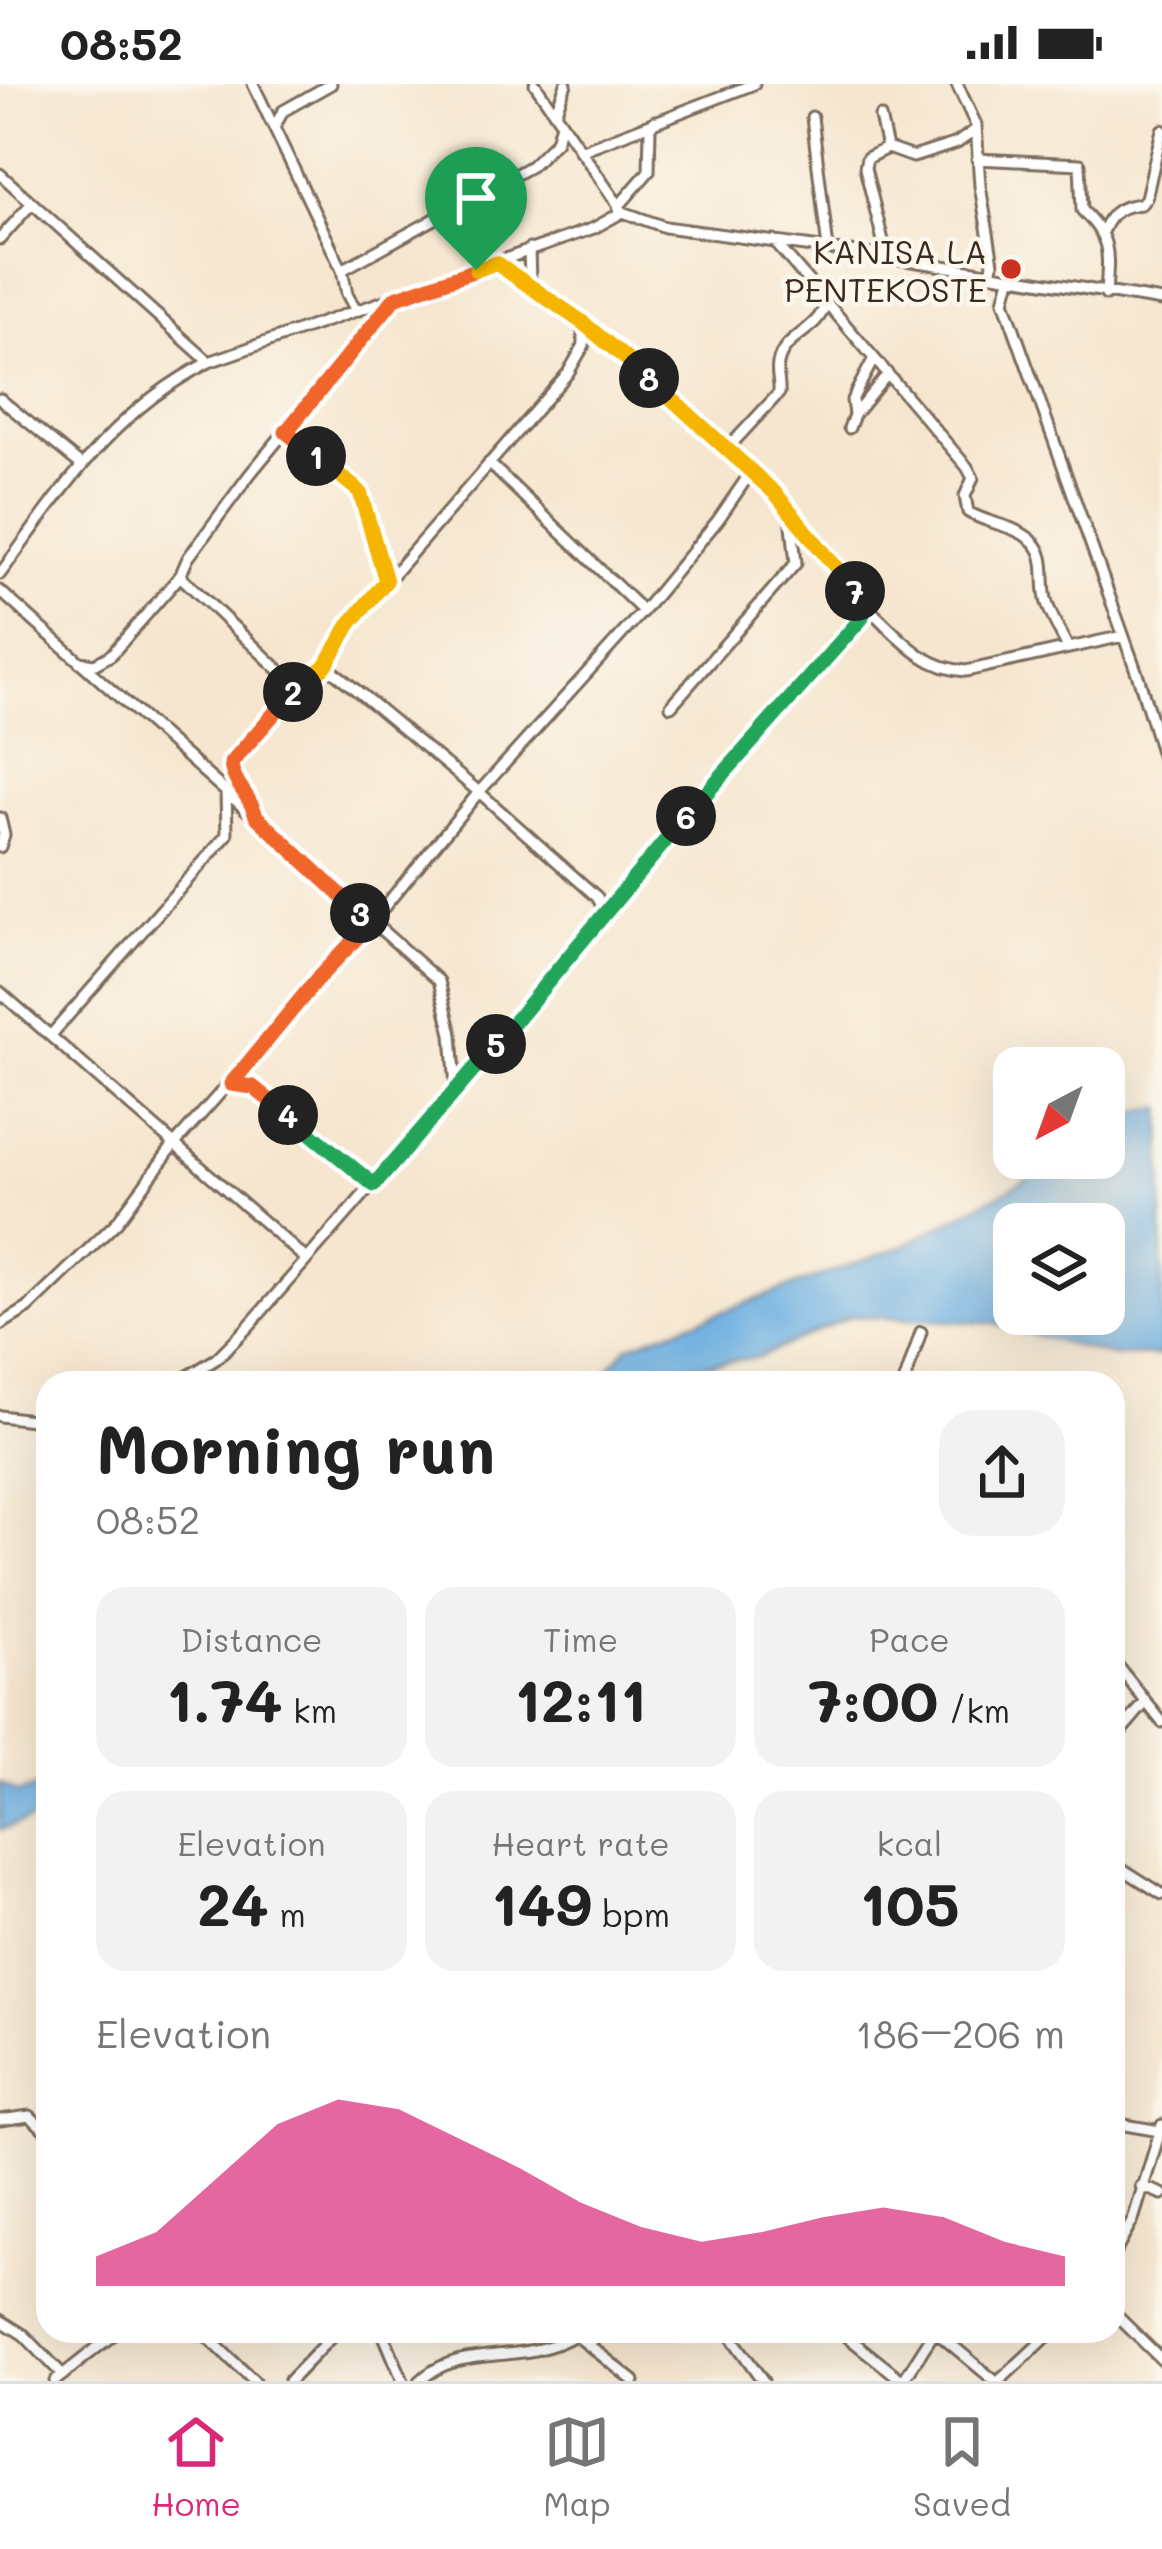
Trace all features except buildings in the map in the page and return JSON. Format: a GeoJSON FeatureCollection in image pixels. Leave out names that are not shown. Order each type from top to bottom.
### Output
{"type":"FeatureCollection","features":[{"type":"Feature","properties":{"kind":"street"},"geometry":{"type":"LineString","coordinates":[[254,84],[342,270],[356,310]]}},
{"type":"Feature","properties":{"kind":"street"},"geometry":{"type":"LineString","coordinates":[[265,110],[283,111],[331,84]]}},
{"type":"Feature","properties":{"kind":"street"},"geometry":{"type":"LineString","coordinates":[[535,84],[620,209],[665,227],[1162,301]]}},
{"type":"Feature","properties":{"kind":"street"},"geometry":{"type":"LineString","coordinates":[[342,270],[531,166],[556,141],[566,84]]}},
{"type":"Feature","properties":{"kind":"street"},"geometry":{"type":"LineString","coordinates":[[580,151],[754,84]]}},
{"type":"Feature","properties":{"kind":"street"},"geometry":{"type":"LineString","coordinates":[[957,84],[976,125],[991,275]]}},
{"type":"Feature","properties":{"kind":"street"},"geometry":{"type":"LineString","coordinates":[[274,128],[283,111]]}},
{"type":"Feature","properties":{"kind":"street"},"geometry":{"type":"LineString","coordinates":[[812,117],[827,249]]}},
{"type":"Feature","properties":{"kind":"street"},"geometry":{"type":"LineString","coordinates":[[880,117],[886,148]]}},
{"type":"Feature","properties":{"kind":"street"},"geometry":{"type":"LineString","coordinates":[[0,574],[81,465],[135,408],[165,385],[209,362],[594,228],[620,209],[649,171],[650,128],[655,121]]}},
{"type":"Feature","properties":{"kind":"street"},"geometry":{"type":"LineString","coordinates":[[886,257],[865,168],[867,158],[886,148],[913,157],[922,155],[971,135],[976,125]]}},
{"type":"Feature","properties":{"kind":"street"},"geometry":{"type":"LineString","coordinates":[[1106,295],[1108,257],[1103,230],[1121,206],[1145,198],[1162,130]]}},
{"type":"Feature","properties":{"kind":"street"},"geometry":{"type":"LineString","coordinates":[[977,159],[1080,164],[1082,210],[1103,230]]}},
{"type":"Feature","properties":{"kind":"street"},"geometry":{"type":"LineString","coordinates":[[0,174],[209,362]]}},
{"type":"Feature","properties":{"kind":"street"},"geometry":{"type":"LineString","coordinates":[[0,239],[31,205]]}},
{"type":"Feature","properties":{"kind":"street"},"geometry":{"type":"LineString","coordinates":[[774,241],[967,467],[973,478],[965,496],[968,512],[989,525],[1015,530],[1038,546],[1045,596],[1068,648]]}},
{"type":"Feature","properties":{"kind":"street"},"geometry":{"type":"LineString","coordinates":[[529,249],[530,283]]}},
{"type":"Feature","properties":{"kind":"street"},"geometry":{"type":"LineString","coordinates":[[496,263],[582,322],[728,448],[790,511],[866,606],[920,656],[947,670],[966,671],[1123,636]]}},
{"type":"Feature","properties":{"kind":"street"},"geometry":{"type":"LineString","coordinates":[[1010,279],[1004,301],[1162,755]]}},
{"type":"Feature","properties":{"kind":"street"},"geometry":{"type":"LineString","coordinates":[[79,662],[95,664],[107,659],[180,576],[250,474],[395,298]]}},
{"type":"Feature","properties":{"kind":"street"},"geometry":{"type":"LineString","coordinates":[[728,448],[778,393],[777,366],[783,351],[816,326],[826,305]]}},
{"type":"Feature","properties":{"kind":"street"},"geometry":{"type":"LineString","coordinates":[[256,816],[231,763],[297,687],[326,665],[350,624],[580,357],[582,322]]}},
{"type":"Feature","properties":{"kind":"street"},"geometry":{"type":"LineString","coordinates":[[854,415],[852,400],[873,360]]}},
{"type":"Feature","properties":{"kind":"street"},"geometry":{"type":"LineString","coordinates":[[849,428],[886,376]]}},
{"type":"Feature","properties":{"kind":"street"},"geometry":{"type":"LineString","coordinates":[[0,399],[81,465]]}},
{"type":"Feature","properties":{"kind":"street"},"geometry":{"type":"LineString","coordinates":[[286,432],[360,492],[386,581]]}},
{"type":"Feature","properties":{"kind":"street"},"geometry":{"type":"LineString","coordinates":[[489,464],[643,611]]}},
{"type":"Feature","properties":{"kind":"street"},"geometry":{"type":"LineString","coordinates":[[0,1325],[28,1308],[117,1222],[173,1146],[371,923],[479,792],[643,611],[751,472]]}},
{"type":"Feature","properties":{"kind":"street"},"geometry":{"type":"LineString","coordinates":[[671,706],[796,563],[790,511]]}},
{"type":"Feature","properties":{"kind":"street"},"geometry":{"type":"LineString","coordinates":[[180,576],[297,687]]}},
{"type":"Feature","properties":{"kind":"street"},"geometry":{"type":"LineString","coordinates":[[0,591],[439,981],[452,1034],[456,1091]]}},
{"type":"Feature","properties":{"kind":"street"},"geometry":{"type":"LineString","coordinates":[[196,1371],[216,1359],[374,1185],[686,815],[840,645],[866,606]]}},
{"type":"Feature","properties":{"kind":"street"},"geometry":{"type":"LineString","coordinates":[[326,665],[479,792],[596,896],[607,914]]}},
{"type":"Feature","properties":{"kind":"street"},"geometry":{"type":"LineString","coordinates":[[51,1035],[227,835],[226,790]]}},
{"type":"Feature","properties":{"kind":"street"},"geometry":{"type":"LineString","coordinates":[[0,818],[4,835],[0,848]]}},
{"type":"Feature","properties":{"kind":"street"},"geometry":{"type":"LineString","coordinates":[[0,992],[306,1259]]}},
{"type":"Feature","properties":{"kind":"street"},"geometry":{"type":"LineString","coordinates":[[231,1084],[260,1091],[374,1185]]}},
{"type":"Feature","properties":{"kind":"street"},"geometry":{"type":"LineString","coordinates":[[908,1371],[921,1332]]}},
{"type":"Feature","properties":{"kind":"street"},"geometry":{"type":"LineString","coordinates":[[0,1416],[36,1420]]}},
{"type":"Feature","properties":{"kind":"street"},"geometry":{"type":"LineString","coordinates":[[1125,1677],[1162,1722]]}},
{"type":"Feature","properties":{"kind":"street"},"geometry":{"type":"LineString","coordinates":[[1125,1726],[1144,1703]]}},
{"type":"Feature","properties":{"kind":"street"},"geometry":{"type":"LineString","coordinates":[[1125,1871],[1162,1894]]}},
{"type":"Feature","properties":{"kind":"street"},"geometry":{"type":"LineString","coordinates":[[0,2120],[30,2116],[36,2122]]}},
{"type":"Feature","properties":{"kind":"street"},"geometry":{"type":"LineString","coordinates":[[1125,2124],[1161,2128],[1125,2233]]}},
{"type":"Feature","properties":{"kind":"street"},"geometry":{"type":"LineString","coordinates":[[1142,2186],[1162,2194]]}},
{"type":"Feature","properties":{"kind":"street"},"geometry":{"type":"LineString","coordinates":[[0,2320],[24,2335],[60,2379],[104,2343]]}},
{"type":"Feature","properties":{"kind":"street"},"geometry":{"type":"LineString","coordinates":[[1125,2324],[1162,2360]]}},
{"type":"Feature","properties":{"kind":"street"},"geometry":{"type":"LineString","coordinates":[[214,2343],[254,2381]]}},
{"type":"Feature","properties":{"kind":"street"},"geometry":{"type":"LineString","coordinates":[[289,2381],[325,2343]]}},
{"type":"Feature","properties":{"kind":"street"},"geometry":{"type":"LineString","coordinates":[[387,2343],[404,2381]]}},
{"type":"Feature","properties":{"kind":"street"},"geometry":{"type":"LineString","coordinates":[[420,2381],[451,2361],[536,2353],[554,2343]]}},
{"type":"Feature","properties":{"kind":"street"},"geometry":{"type":"LineString","coordinates":[[736,2343],[763,2381]]}},
{"type":"Feature","properties":{"kind":"street"},"geometry":{"type":"LineString","coordinates":[[855,2343],[903,2381],[926,2343]]}},
{"type":"Feature","properties":{"kind":"street"},"geometry":{"type":"LineString","coordinates":[[950,2343],[997,2381],[1040,2343]]}},
{"type":"Feature","properties":{"kind":"street"},"geometry":{"type":"LineString","coordinates":[[589,2344],[634,2381]]}},
{"type":"Feature","properties":{"kind":"water"},"geometry":{"type":"Polygon","coordinates":[[[1162,1108],[1162,1355],[1112,1356],[1035,1335],[1125,1335],[1125,1203],[993,1203],[993,1324],[851,1316],[759,1357],[660,1371],[608,1371],[628,1346],[901,1247],[1028,1179],[1125,1179],[1125,1121],[1141,1111],[1162,1108]]]}},
{"type":"Feature","properties":{"kind":"water"},"geometry":{"type":"Polygon","coordinates":[[[0,1783],[18,1793],[36,1788],[36,1819],[0,1830],[0,1783]]]}},
{"type":"Feature","properties":{"kind":"place","name":"KANISA LA PENTEKOSTE"},"geometry":{"type":"Point","coordinates":[1011,269]}},
{"type":"Feature","properties":{"kind":"route"},"geometry":{"type":"LineString","coordinates":[[496,263],[530,283],[634,365],[776,494],[866,606],[840,645],[686,815],[374,1185],[260,1091],[231,1084],[319,977],[371,923],[256,816],[230,766],[297,687],[326,665],[350,624],[386,581],[360,492],[286,432],[395,298],[476,270],[496,263]]}}]}
